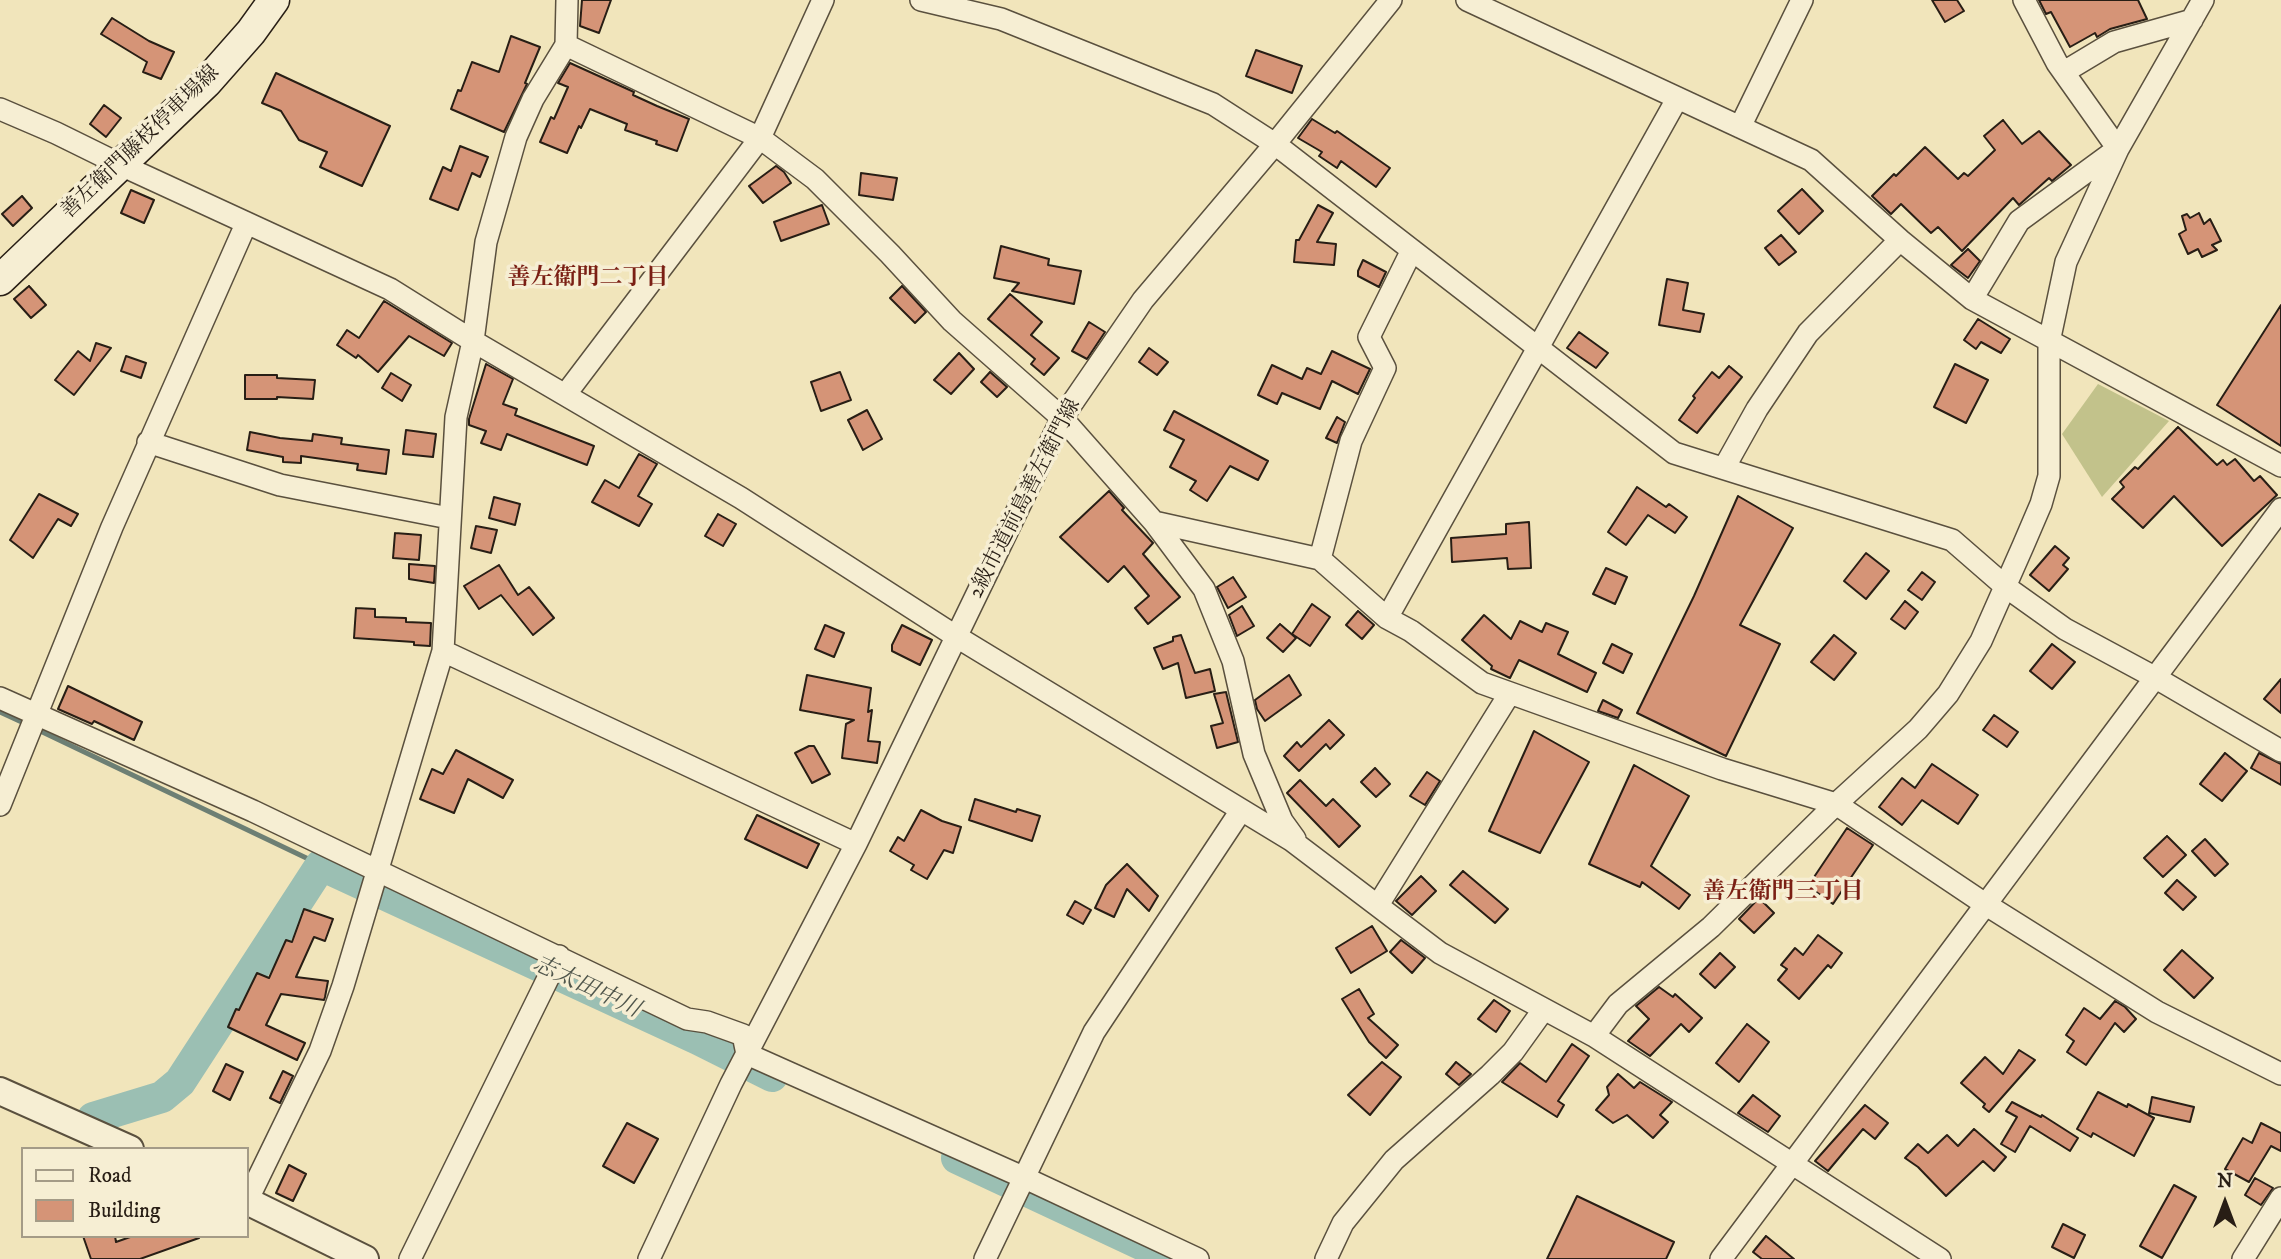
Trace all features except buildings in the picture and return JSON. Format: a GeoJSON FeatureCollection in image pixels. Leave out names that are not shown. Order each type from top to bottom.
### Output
{"type":"FeatureCollection","features":[{"type":"Feature","properties":{"kind":"main road","name":"善左衛門藤枝停車場線"},"geometry":{"type":"LineString","coordinates":[[0,280],[206,83],[251,32],[274,0]]}},
{"type":"Feature","properties":{"kind":"street"},"geometry":{"type":"LineString","coordinates":[[248,1199],[320,1051],[378,870],[443,651],[456,418],[473,341],[486,242],[516,137],[533,99],[566,45],[567,0]]}},
{"type":"Feature","properties":{"kind":"street"},"geometry":{"type":"LineString","coordinates":[[565,395],[760,138],[824,0]]}},
{"type":"Feature","properties":{"kind":"street"},"geometry":{"type":"LineString","coordinates":[[921,0],[1001,19],[1213,104],[1275,144],[1675,453],[1952,540],[2006,587],[2065,629],[2281,751]]}},
{"type":"Feature","properties":{"kind":"street","name":"2級市道前島善左衛門線"},"geometry":{"type":"LineString","coordinates":[[649,1259],[731,1084],[856,844],[1062,418],[1143,300],[1275,144],[1391,0]]}},
{"type":"Feature","properties":{"kind":"street"},"geometry":{"type":"LineString","coordinates":[[1467,0],[1811,160],[1900,240],[1972,299],[2281,466]]}},
{"type":"Feature","properties":{"kind":"street"},"geometry":{"type":"LineString","coordinates":[[1740,127],[1802,0]]}},
{"type":"Feature","properties":{"kind":"street"},"geometry":{"type":"LineString","coordinates":[[2024,0],[2027,10],[2064,72],[2118,149]]}},
{"type":"Feature","properties":{"kind":"street"},"geometry":{"type":"LineString","coordinates":[[1594,1036],[1618,1004],[1712,927],[1836,804],[1918,729],[1948,694],[1981,641],[2006,587],[2049,476],[2049,342],[2066,262],[2118,149],[2203,0]]}},
{"type":"Feature","properties":{"kind":"street"},"geometry":{"type":"LineString","coordinates":[[2064,72],[2114,42],[2192,20]]}},
{"type":"Feature","properties":{"kind":"street"},"geometry":{"type":"LineString","coordinates":[[566,45],[760,138],[816,179],[952,321],[1062,418],[1154,522],[1204,589],[1233,661],[1254,754],[1282,821],[1303,849]]}},
{"type":"Feature","properties":{"kind":"street"},"geometry":{"type":"LineString","coordinates":[[1387,618],[1677,99]]}},
{"type":"Feature","properties":{"kind":"street"},"geometry":{"type":"LineString","coordinates":[[0,109],[56,132],[246,224],[390,289],[473,341],[741,498],[957,637],[1303,849],[1440,953],[1594,1036],[1940,1259]]}},
{"type":"Feature","properties":{"kind":"street"},"geometry":{"type":"LineString","coordinates":[[1972,299],[2019,222],[2118,149]]}},
{"type":"Feature","properties":{"kind":"street"},"geometry":{"type":"LineString","coordinates":[[0,805],[148,442],[246,224]]}},
{"type":"Feature","properties":{"kind":"street"},"geometry":{"type":"LineString","coordinates":[[1724,468],[1757,410],[1808,333],[1900,240]]}},
{"type":"Feature","properties":{"kind":"street"},"geometry":{"type":"LineString","coordinates":[[1320,559],[1352,441],[1385,368],[1369,337],[1412,250]]}},
{"type":"Feature","properties":{"kind":"street"},"geometry":{"type":"LineString","coordinates":[[148,442],[280,485],[449,518]]}},
{"type":"Feature","properties":{"kind":"street"},"geometry":{"type":"LineString","coordinates":[[1721,1259],[2281,509]]}},
{"type":"Feature","properties":{"kind":"street"},"geometry":{"type":"LineString","coordinates":[[1154,522],[1320,559],[1387,618],[1411,631],[1482,682],[1722,769],[1836,804],[1985,904],[2157,1012],[2281,1074]]}},
{"type":"Feature","properties":{"kind":"street"},"geometry":{"type":"LineString","coordinates":[[443,651],[856,844]]}},
{"type":"Feature","properties":{"kind":"street"},"geometry":{"type":"LineString","coordinates":[[1378,905],[1510,693]]}},
{"type":"Feature","properties":{"kind":"street"},"geometry":{"type":"LineString","coordinates":[[0,698],[34,725],[378,870],[687,1019],[707,1022],[743,1035],[747,1054],[1025,1178],[1198,1259]]}},
{"type":"Feature","properties":{"kind":"street"},"geometry":{"type":"LineString","coordinates":[[985,1259],[1025,1178],[1058,1102],[1094,1032],[1240,811]]}},
{"type":"Feature","properties":{"kind":"street"},"geometry":{"type":"LineString","coordinates":[[410,1259],[559,956]]}},
{"type":"Feature","properties":{"kind":"street"},"geometry":{"type":"LineString","coordinates":[[1326,1259],[1343,1223],[1394,1160],[1505,1060],[1544,1009]]}},
{"type":"Feature","properties":{"kind":"street"},"geometry":{"type":"LineString","coordinates":[[0,1091],[126,1147]]}},
{"type":"Feature","properties":{"kind":"street"},"geometry":{"type":"LineString","coordinates":[[2243,1259],[2281,1198]]}},
{"type":"Feature","properties":{"kind":"street"},"geometry":{"type":"LineString","coordinates":[[248,1201],[365,1259]]}},
{"type":"Feature","properties":{"kind":"green space"},"geometry":{"type":"Polygon","coordinates":[[[2098,384],[2169,421],[2102,497],[2062,434],[2098,384]]]}},
{"type":"Feature","properties":{"kind":"waterway"},"geometry":{"type":"LineString","coordinates":[[0,712],[26,724]]}},
{"type":"Feature","properties":{"kind":"waterway"},"geometry":{"type":"LineString","coordinates":[[34,728],[321,865]]}},
{"type":"Feature","properties":{"kind":"waterway","name":"志太田中川"},"geometry":{"type":"LineString","coordinates":[[93,1118],[162,1097],[180,1082],[321,865],[698,1039],[772,1076]]}},
{"type":"Feature","properties":{"kind":"waterway","name":"志太田中川"},"geometry":{"type":"LineString","coordinates":[[957,1158],[1173,1259]]}},
{"type":"Feature","properties":{"kind":"district","name":"善左衛門二丁目"},"geometry":{"type":"Point","coordinates":[588,279]}},
{"type":"Feature","properties":{"kind":"district","name":"善左衛門三丁目"},"geometry":{"type":"Point","coordinates":[1783,893]}}]}
